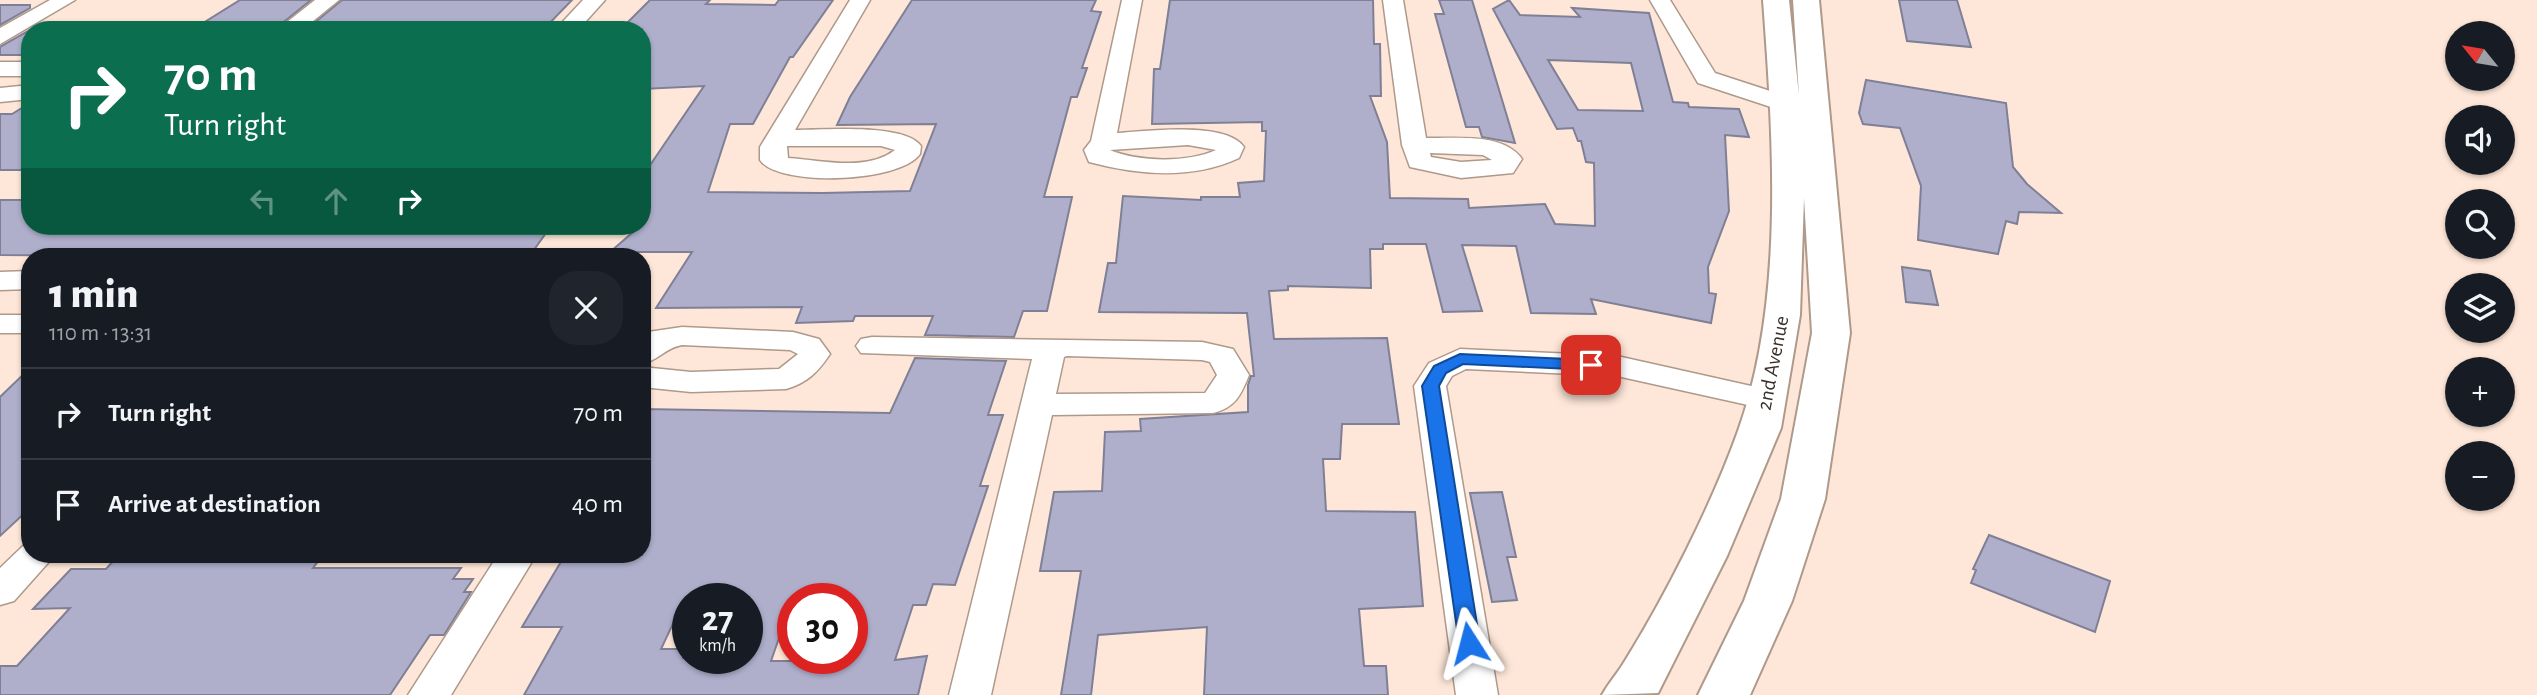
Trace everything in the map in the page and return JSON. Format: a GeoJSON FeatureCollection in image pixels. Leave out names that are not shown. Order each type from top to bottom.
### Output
{"type":"FeatureCollection","features":[{"type":"Feature","properties":{"kind":"street"},"geometry":{"type":"LineString","coordinates":[[28,21],[65,0]]}},
{"type":"Feature","properties":{"kind":"street"},"geometry":{"type":"LineString","coordinates":[[300,21],[329,0]]}},
{"type":"Feature","properties":{"kind":"street"},"geometry":{"type":"LineString","coordinates":[[575,21],[595,0]]}},
{"type":"Feature","properties":{"kind":"street"},"geometry":{"type":"LineString","coordinates":[[779,138],[860,0]]}},
{"type":"Feature","properties":{"kind":"street"},"geometry":{"type":"LineString","coordinates":[[1103,142],[1132,0]]}},
{"type":"Feature","properties":{"kind":"street"},"geometry":{"type":"LineString","coordinates":[[1393,0],[1415,145]]}},
{"type":"Feature","properties":{"kind":"street"},"geometry":{"type":"LineString","coordinates":[[1660,0],[1706,78],[1786,104]]}},
{"type":"Feature","properties":{"kind":"street","name":"2nd Avenue"},"geometry":{"type":"LineString","coordinates":[[1628,695],[1640,679],[1716,535],[1761,423],[1782,325],[1790,239],[1786,104],[1776,0]]}},
{"type":"Feature","properties":{"kind":"street"},"geometry":{"type":"LineString","coordinates":[[1724,695],[1769,601],[1803,499],[1831,333],[1806,0]]}},
{"type":"Feature","properties":{"kind":"street"},"geometry":{"type":"LineString","coordinates":[[0,37],[21,25]]}},
{"type":"Feature","properties":{"kind":"street"},"geometry":{"type":"LineString","coordinates":[[0,69],[21,69]]}},
{"type":"Feature","properties":{"kind":"street"},"geometry":{"type":"LineString","coordinates":[[0,95],[21,93]]}},
{"type":"Feature","properties":{"kind":"street"},"geometry":{"type":"LineString","coordinates":[[0,281],[21,280]]}},
{"type":"Feature","properties":{"kind":"street"},"geometry":{"type":"LineString","coordinates":[[0,324],[21,324]]}},
{"type":"Feature","properties":{"kind":"street"},"geometry":{"type":"LineString","coordinates":[[651,347],[659,339],[682,337],[793,341],[808,346],[814,354],[805,367],[786,379],[691,382],[651,378]]}},
{"type":"Feature","properties":{"kind":"street"},"geometry":{"type":"LineString","coordinates":[[872,346],[1202,351],[1222,356],[1233,375],[1224,394],[1213,403],[1036,405]]}},
{"type":"Feature","properties":{"kind":"street"},"geometry":{"type":"LineString","coordinates":[[970,695],[1051,350]]}},
{"type":"Feature","properties":{"kind":"street"},"geometry":{"type":"LineString","coordinates":[[1477,695],[1430,386],[1440,370],[1460,359],[1617,366],[1766,399]]}},
{"type":"Feature","properties":{"kind":"street"},"geometry":{"type":"LineString","coordinates":[[0,592],[28,563]]}},
{"type":"Feature","properties":{"kind":"street"},"geometry":{"type":"LineString","coordinates":[[429,695],[512,563]]}},
{"type":"Feature","properties":{"kind":"building"},"geometry":{"type":"Polygon","coordinates":[[[240,0],[311,0],[285,21],[206,21],[240,0]]]}},
{"type":"Feature","properties":{"kind":"building"},"geometry":{"type":"Polygon","coordinates":[[[342,0],[572,0],[552,21],[317,21],[342,0]]]}},
{"type":"Feature","properties":{"kind":"building"},"geometry":{"type":"Polygon","coordinates":[[[650,0],[710,0],[706,4],[775,5],[779,0],[833,0],[793,57],[790,57],[753,124],[730,124],[708,192],[910,191],[936,124],[837,125],[850,97],[912,0],[1096,0],[1091,11],[1101,12],[1082,68],[1087,68],[1077,97],[1071,97],[1044,197],[1072,197],[1047,311],[1023,311],[1014,337],[925,335],[933,316],[855,316],[853,321],[796,323],[802,307],[656,308],[692,252],[651,252],[651,248],[615,248],[630,235],[651,235],[651,164],[704,86],[651,89],[651,21],[629,21],[650,0]]]}},
{"type":"Feature","properties":{"kind":"building"},"geometry":{"type":"Polygon","coordinates":[[[1170,0],[1373,0],[1374,44],[1380,44],[1381,96],[1370,96],[1387,142],[1390,198],[1468,199],[1469,208],[1545,204],[1555,224],[1595,226],[1594,163],[1586,162],[1581,141],[1578,141],[1573,128],[1557,129],[1493,9],[1509,0],[1520,15],[1580,17],[1572,8],[1649,13],[1673,102],[1688,103],[1689,107],[1739,109],[1749,137],[1725,135],[1729,211],[1708,267],[1709,293],[1716,294],[1711,323],[1591,299],[1596,314],[1531,313],[1516,246],[1462,245],[1482,311],[1443,312],[1426,244],[1383,244],[1383,249],[1370,249],[1371,288],[1288,286],[1288,290],[1269,291],[1274,339],[1387,338],[1399,424],[1342,424],[1340,459],[1323,459],[1326,511],[1415,512],[1423,606],[1359,609],[1364,666],[1386,666],[1388,695],[1204,695],[1207,627],[1098,635],[1091,695],[1061,695],[1081,571],[1040,571],[1054,492],[1102,491],[1105,432],[1141,431],[1140,419],[1248,412],[1248,385],[1251,376],[1254,376],[1247,313],[1099,312],[1108,263],[1116,263],[1123,196],[1201,200],[1201,197],[1240,197],[1238,183],[1264,181],[1266,131],[1262,131],[1262,122],[1152,124],[1154,69],[1160,69],[1170,0]],[[1548,60],[1578,110],[1643,111],[1631,63],[1548,60]]]}},
{"type":"Feature","properties":{"kind":"building"},"geometry":{"type":"Polygon","coordinates":[[[1439,0],[1472,0],[1515,143],[1482,137],[1479,127],[1466,127],[1435,14],[1444,14],[1439,0]]]}},
{"type":"Feature","properties":{"kind":"building"},"geometry":{"type":"Polygon","coordinates":[[[1899,0],[1957,0],[1971,47],[1907,41],[1899,0]]]}},
{"type":"Feature","properties":{"kind":"building"},"geometry":{"type":"Polygon","coordinates":[[[0,5],[30,5],[30,8],[0,25],[0,5]]]}},
{"type":"Feature","properties":{"kind":"building"},"geometry":{"type":"Polygon","coordinates":[[[21,35],[21,55],[0,55],[0,47],[21,35]]]}},
{"type":"Feature","properties":{"kind":"building"},"geometry":{"type":"Polygon","coordinates":[[[1866,80],[2006,103],[2013,167],[2027,184],[2061,213],[2019,212],[2017,224],[2006,221],[1998,254],[1918,240],[1921,186],[1900,128],[1863,124],[1859,113],[1866,80]]]}},
{"type":"Feature","properties":{"kind":"building"},"geometry":{"type":"Polygon","coordinates":[[[21,108],[21,170],[0,170],[0,114],[12,114],[21,108]]]}},
{"type":"Feature","properties":{"kind":"building"},"geometry":{"type":"Polygon","coordinates":[[[0,200],[21,200],[21,235],[545,235],[535,248],[21,248],[21,255],[0,255],[0,200]]]}},
{"type":"Feature","properties":{"kind":"building"},"geometry":{"type":"Polygon","coordinates":[[[1902,267],[1930,271],[1938,305],[1906,302],[1902,267]]]}},
{"type":"Feature","properties":{"kind":"building"},"geometry":{"type":"Polygon","coordinates":[[[915,358],[1006,361],[988,415],[1003,415],[980,486],[988,486],[955,585],[933,584],[926,605],[913,605],[895,660],[927,656],[918,695],[524,695],[562,627],[522,627],[560,563],[651,563],[651,409],[890,413],[915,358]]]}},
{"type":"Feature","properties":{"kind":"building"},"geometry":{"type":"Polygon","coordinates":[[[21,377],[21,516],[0,536],[0,397],[21,377]]]}},
{"type":"Feature","properties":{"kind":"building"},"geometry":{"type":"Polygon","coordinates":[[[1502,492],[1516,557],[1507,557],[1517,600],[1492,602],[1470,493],[1502,492]]]}},
{"type":"Feature","properties":{"kind":"building"},"geometry":{"type":"Polygon","coordinates":[[[1989,535],[2110,581],[2095,632],[1971,583],[1976,570],[1973,569],[1989,535]]]}},
{"type":"Feature","properties":{"kind":"building"},"geometry":{"type":"Polygon","coordinates":[[[111,563],[317,563],[313,568],[461,568],[453,579],[473,579],[464,592],[471,592],[444,635],[430,635],[390,695],[0,695],[0,666],[17,666],[70,608],[33,609],[71,569],[106,569],[111,563]]]}},
{"type":"Feature","properties":{"kind":"route"},"geometry":{"type":"LineString","coordinates":[[1469,643],[1430,386],[1440,370],[1460,359],[1591,365]]}}]}
